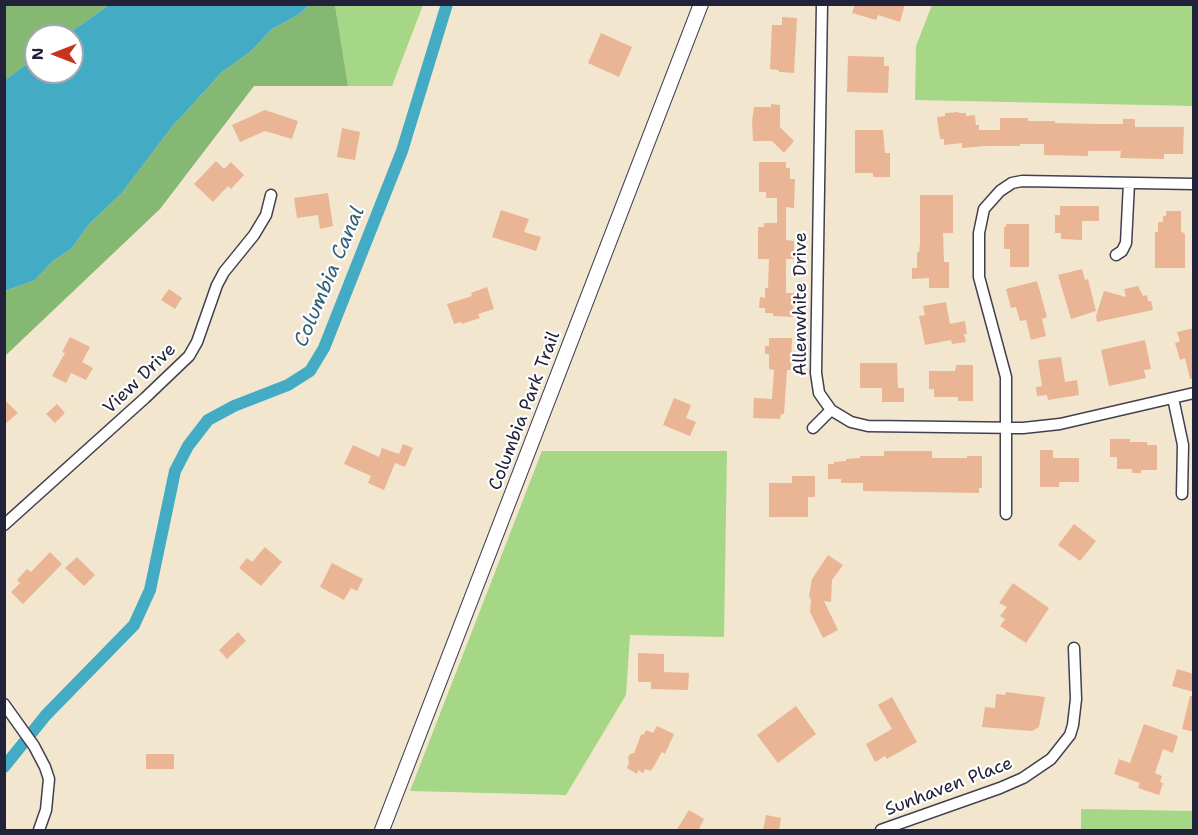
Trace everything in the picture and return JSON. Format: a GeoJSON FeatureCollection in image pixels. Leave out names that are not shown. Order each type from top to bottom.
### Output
{"type":"FeatureCollection","features":[{"type":"Feature","properties":{"kind":"main road","name":"Columbia Park Trail"},"geometry":{"type":"LineString","coordinates":[[382,831],[701,4]]}},
{"type":"Feature","properties":{"kind":"street","name":"Allenwhite Drive"},"geometry":{"type":"LineString","coordinates":[[822,4],[816,373],[819,393],[831,410]]}},
{"type":"Feature","properties":{"kind":"street"},"geometry":{"type":"LineString","coordinates":[[1006,514],[1006,377],[979,277],[980,223],[991,192],[1022,181],[1194,184]]}},
{"type":"Feature","properties":{"kind":"street"},"geometry":{"type":"LineString","coordinates":[[1116,255],[1122,251],[1126,243],[1129,183]]}},
{"type":"Feature","properties":{"kind":"street","name":"View Drive"},"geometry":{"type":"LineString","coordinates":[[4,525],[189,356],[197,342],[217,285],[266,215],[271,195]]}},
{"type":"Feature","properties":{"kind":"street"},"geometry":{"type":"LineString","coordinates":[[813,428],[831,410],[851,422],[868,426],[1042,426],[1060,424],[1194,393]]}},
{"type":"Feature","properties":{"kind":"street"},"geometry":{"type":"LineString","coordinates":[[1173,398],[1183,445],[1182,494]]}},
{"type":"Feature","properties":{"kind":"street","name":"Sunhaven Place"},"geometry":{"type":"LineString","coordinates":[[881,831],[1000,788],[1023,778],[1051,759],[1070,735],[1073,725],[1076,699],[1074,648]]}},
{"type":"Feature","properties":{"kind":"street"},"geometry":{"type":"LineString","coordinates":[[4,704],[25,731],[49,779],[46,810],[39,831]]}},
{"type":"Feature","properties":{"kind":"green space"},"geometry":{"type":"Polygon","coordinates":[[[5,5],[109,5],[82,24],[24,24],[24,66],[5,80],[5,5]]]}},
{"type":"Feature","properties":{"kind":"green space"},"geometry":{"type":"Polygon","coordinates":[[[309,5],[335,5],[348,86],[254,86],[160,209],[5,356],[5,291],[35,280],[53,261],[72,248],[89,224],[121,194],[171,128],[222,72],[250,52],[272,29],[298,15],[309,5]]]}},
{"type":"Feature","properties":{"kind":"green space"},"geometry":{"type":"Polygon","coordinates":[[[335,5],[423,5],[392,86],[348,86],[335,5]]]}},
{"type":"Feature","properties":{"kind":"green space"},"geometry":{"type":"Polygon","coordinates":[[[932,5],[1193,5],[1193,106],[915,100],[916,46],[932,5]]]}},
{"type":"Feature","properties":{"kind":"green space"},"geometry":{"type":"Polygon","coordinates":[[[542,451],[727,451],[724,637],[630,635],[626,695],[566,795],[410,791],[542,451]]]}},
{"type":"Feature","properties":{"kind":"green space"},"geometry":{"type":"Polygon","coordinates":[[[1081,809],[1193,811],[1193,830],[1081,830],[1081,809]]]}},
{"type":"Feature","properties":{"kind":"water"},"geometry":{"type":"Polygon","coordinates":[[[109,5],[309,5],[298,15],[272,29],[250,52],[222,72],[171,128],[121,194],[89,224],[72,248],[53,261],[35,280],[5,291],[5,80],[24,66],[24,84],[84,84],[84,24],[82,24],[109,5]]]}},
{"type":"Feature","properties":{"kind":"building"},"geometry":{"type":"Polygon","coordinates":[[[855,4],[905,4],[900,22],[878,15],[876,20],[852,13],[855,4]]]}},
{"type":"Feature","properties":{"kind":"building"},"geometry":{"type":"Polygon","coordinates":[[[782,17],[797,18],[794,73],[770,69],[772,25],[782,25],[782,17]]]}},
{"type":"Feature","properties":{"kind":"building"},"geometry":{"type":"Polygon","coordinates":[[[601,33],[632,47],[619,77],[588,63],[601,33]]]}},
{"type":"Feature","properties":{"kind":"building"},"geometry":{"type":"Polygon","coordinates":[[[848,56],[884,57],[884,66],[889,66],[888,93],[847,92],[848,56]]]}},
{"type":"Feature","properties":{"kind":"building"},"geometry":{"type":"Polygon","coordinates":[[[771,104],[780,105],[780,127],[794,141],[784,153],[772,141],[753,141],[754,107],[771,107],[771,104]]]}},
{"type":"Feature","properties":{"kind":"building"},"geometry":{"type":"Polygon","coordinates":[[[265,110],[298,121],[292,139],[265,131],[240,142],[232,125],[265,110]]]}},
{"type":"Feature","properties":{"kind":"building"},"geometry":{"type":"Polygon","coordinates":[[[945,113],[966,113],[966,116],[975,115],[979,130],[1000,130],[1000,118],[1099,124],[1123,124],[1123,119],[1135,119],[1135,127],[1184,127],[1183,154],[1164,154],[1164,159],[1120,158],[1121,151],[1088,151],[1088,156],[1044,155],[1044,144],[962,148],[962,143],[944,145],[944,139],[940,139],[937,117],[945,116],[945,113]]]}},
{"type":"Feature","properties":{"kind":"building"},"geometry":{"type":"Polygon","coordinates":[[[342,128],[360,132],[355,160],[337,157],[342,128]]]}},
{"type":"Feature","properties":{"kind":"building"},"geometry":{"type":"Polygon","coordinates":[[[855,130],[883,130],[885,153],[890,153],[890,177],[873,177],[873,173],[855,173],[855,130]]]}},
{"type":"Feature","properties":{"kind":"building"},"geometry":{"type":"Polygon","coordinates":[[[216,161],[224,169],[231,162],[244,175],[231,189],[228,186],[213,202],[194,184],[216,161]]]}},
{"type":"Feature","properties":{"kind":"building"},"geometry":{"type":"Polygon","coordinates":[[[759,162],[786,162],[786,168],[790,168],[790,179],[795,179],[794,208],[786,207],[786,240],[794,241],[794,259],[786,259],[786,293],[794,293],[793,317],[773,316],[773,313],[765,313],[765,308],[759,308],[760,297],[765,298],[765,288],[768,288],[769,259],[758,259],[758,227],[764,227],[764,223],[777,223],[777,198],[766,198],[766,192],[759,192],[759,162]]]}},
{"type":"Feature","properties":{"kind":"building"},"geometry":{"type":"Polygon","coordinates":[[[328,193],[333,226],[320,229],[318,215],[297,218],[294,198],[328,193]]]}},
{"type":"Feature","properties":{"kind":"building"},"geometry":{"type":"Polygon","coordinates":[[[920,195],[953,195],[953,233],[943,233],[944,262],[949,262],[949,288],[929,288],[929,278],[912,279],[912,268],[917,268],[917,252],[919,252],[920,244],[920,195]]]}},
{"type":"Feature","properties":{"kind":"building"},"geometry":{"type":"Polygon","coordinates":[[[1060,206],[1099,206],[1099,221],[1082,221],[1082,240],[1061,239],[1061,233],[1055,233],[1055,215],[1060,215],[1060,206]]]}},
{"type":"Feature","properties":{"kind":"building"},"geometry":{"type":"Polygon","coordinates":[[[501,210],[529,219],[524,232],[541,237],[536,251],[492,237],[501,210]]]}},
{"type":"Feature","properties":{"kind":"building"},"geometry":{"type":"Polygon","coordinates":[[[1166,211],[1181,211],[1181,231],[1185,234],[1185,268],[1155,268],[1155,232],[1158,232],[1158,222],[1163,222],[1166,211]]]}},
{"type":"Feature","properties":{"kind":"building"},"geometry":{"type":"Polygon","coordinates":[[[1006,224],[1029,224],[1029,267],[1010,267],[1010,249],[1004,249],[1006,224]]]}},
{"type":"Feature","properties":{"kind":"building"},"geometry":{"type":"Polygon","coordinates":[[[1082,269],[1085,280],[1088,279],[1096,311],[1071,319],[1058,275],[1082,269]]]}},
{"type":"Feature","properties":{"kind":"building"},"geometry":{"type":"Polygon","coordinates":[[[1037,281],[1047,317],[1042,319],[1046,336],[1031,340],[1026,320],[1020,321],[1016,307],[1011,308],[1006,289],[1037,281]]]}},
{"type":"Feature","properties":{"kind":"building"},"geometry":{"type":"Polygon","coordinates":[[[1138,286],[1143,296],[1147,295],[1148,301],[1151,301],[1153,310],[1097,322],[1096,316],[1104,291],[1126,297],[1124,289],[1138,286]]]}},
{"type":"Feature","properties":{"kind":"building"},"geometry":{"type":"Polygon","coordinates":[[[487,287],[494,309],[478,314],[480,318],[454,324],[447,304],[472,296],[471,293],[487,287]]]}},
{"type":"Feature","properties":{"kind":"building"},"geometry":{"type":"Polygon","coordinates":[[[169,289],[182,298],[175,309],[161,300],[169,289]]]}},
{"type":"Feature","properties":{"kind":"building"},"geometry":{"type":"Polygon","coordinates":[[[946,302],[950,324],[965,321],[966,342],[952,344],[951,340],[925,345],[919,316],[925,315],[923,306],[946,302]]]}},
{"type":"Feature","properties":{"kind":"building"},"geometry":{"type":"Polygon","coordinates":[[[1194,328],[1194,379],[1190,379],[1185,358],[1180,360],[1175,343],[1180,341],[1177,332],[1194,328]]]}},
{"type":"Feature","properties":{"kind":"building"},"geometry":{"type":"Polygon","coordinates":[[[70,337],[90,347],[82,362],[93,368],[86,380],[71,373],[66,383],[52,376],[65,353],[62,352],[70,337]]]}},
{"type":"Feature","properties":{"kind":"building"},"geometry":{"type":"Polygon","coordinates":[[[769,338],[792,338],[791,370],[787,370],[784,414],[781,414],[780,419],[753,418],[754,398],[772,399],[774,370],[769,369],[769,354],[765,354],[765,346],[769,346],[769,338]]]}},
{"type":"Feature","properties":{"kind":"building"},"geometry":{"type":"Polygon","coordinates":[[[1145,340],[1151,369],[1144,370],[1146,378],[1109,386],[1101,350],[1145,340]]]}},
{"type":"Feature","properties":{"kind":"building"},"geometry":{"type":"Polygon","coordinates":[[[1061,357],[1065,382],[1077,380],[1079,395],[1048,400],[1047,395],[1037,396],[1036,387],[1042,386],[1038,360],[1061,357]]]}},
{"type":"Feature","properties":{"kind":"building"},"geometry":{"type":"Polygon","coordinates":[[[860,363],[897,363],[898,388],[904,388],[904,402],[882,402],[882,388],[860,388],[860,363]]]}},
{"type":"Feature","properties":{"kind":"building"},"geometry":{"type":"Polygon","coordinates":[[[956,365],[973,365],[973,401],[958,401],[958,397],[934,397],[934,389],[929,389],[929,371],[955,371],[956,365]]]}},
{"type":"Feature","properties":{"kind":"building"},"geometry":{"type":"Polygon","coordinates":[[[674,398],[691,405],[686,418],[696,422],[690,436],[663,425],[674,398]]]}},
{"type":"Feature","properties":{"kind":"building"},"geometry":{"type":"Polygon","coordinates":[[[4,399],[18,413],[4,425],[4,399]]]}},
{"type":"Feature","properties":{"kind":"building"},"geometry":{"type":"Polygon","coordinates":[[[57,404],[65,413],[55,423],[46,414],[57,404]]]}},
{"type":"Feature","properties":{"kind":"building"},"geometry":{"type":"Polygon","coordinates":[[[1110,439],[1130,439],[1130,442],[1147,442],[1147,445],[1157,445],[1157,470],[1141,470],[1141,473],[1132,473],[1132,469],[1117,469],[1117,457],[1110,457],[1110,439]]]}},
{"type":"Feature","properties":{"kind":"building"},"geometry":{"type":"Polygon","coordinates":[[[403,444],[413,448],[405,467],[395,463],[384,490],[368,483],[371,476],[344,464],[353,445],[379,457],[382,448],[399,454],[403,444]]]}},
{"type":"Feature","properties":{"kind":"building"},"geometry":{"type":"Polygon","coordinates":[[[1040,450],[1053,450],[1053,458],[1079,458],[1079,482],[1059,482],[1059,487],[1040,487],[1040,450]]]}},
{"type":"Feature","properties":{"kind":"building"},"geometry":{"type":"Polygon","coordinates":[[[884,451],[932,451],[932,458],[982,456],[982,488],[979,488],[979,493],[863,491],[863,483],[841,483],[841,479],[828,479],[828,464],[860,458],[860,456],[884,456],[884,451]]]}},
{"type":"Feature","properties":{"kind":"building"},"geometry":{"type":"Polygon","coordinates":[[[792,476],[815,476],[815,497],[808,497],[808,517],[769,517],[769,483],[792,483],[792,476]]]}},
{"type":"Feature","properties":{"kind":"building"},"geometry":{"type":"Polygon","coordinates":[[[1074,524],[1096,541],[1080,561],[1058,545],[1074,524]]]}},
{"type":"Feature","properties":{"kind":"building"},"geometry":{"type":"Polygon","coordinates":[[[265,547],[282,562],[261,586],[239,568],[247,558],[252,562],[265,547]]]}},
{"type":"Feature","properties":{"kind":"building"},"geometry":{"type":"Polygon","coordinates":[[[50,552],[62,564],[23,604],[11,592],[20,583],[17,580],[27,569],[31,572],[50,552]]]}},
{"type":"Feature","properties":{"kind":"building"},"geometry":{"type":"Polygon","coordinates":[[[828,555],[843,565],[832,580],[831,602],[824,601],[838,630],[823,638],[810,612],[809,596],[812,579],[828,555]]]}},
{"type":"Feature","properties":{"kind":"building"},"geometry":{"type":"Polygon","coordinates":[[[77,557],[95,575],[84,586],[65,568],[77,557]]]}},
{"type":"Feature","properties":{"kind":"building"},"geometry":{"type":"Polygon","coordinates":[[[332,563],[363,579],[357,591],[351,588],[344,600],[320,587],[332,563]]]}},
{"type":"Feature","properties":{"kind":"building"},"geometry":{"type":"Polygon","coordinates":[[[1013,583],[1049,608],[1026,643],[1000,626],[1005,619],[1000,616],[1007,607],[999,603],[1013,583]]]}},
{"type":"Feature","properties":{"kind":"building"},"geometry":{"type":"Polygon","coordinates":[[[238,632],[246,641],[227,659],[219,650],[238,632]]]}},
{"type":"Feature","properties":{"kind":"building"},"geometry":{"type":"Polygon","coordinates":[[[638,653],[664,654],[664,672],[689,673],[688,690],[651,689],[651,682],[638,682],[638,653]]]}},
{"type":"Feature","properties":{"kind":"building"},"geometry":{"type":"Polygon","coordinates":[[[1177,669],[1194,674],[1194,692],[1172,686],[1177,669]]]}},
{"type":"Feature","properties":{"kind":"building"},"geometry":{"type":"Polygon","coordinates":[[[1006,692],[1045,697],[1039,727],[1032,731],[982,727],[985,707],[995,708],[996,694],[1005,695],[1006,692]]]}},
{"type":"Feature","properties":{"kind":"building"},"geometry":{"type":"Polygon","coordinates":[[[1190,696],[1194,696],[1194,732],[1182,729],[1190,696]]]}},
{"type":"Feature","properties":{"kind":"building"},"geometry":{"type":"Polygon","coordinates":[[[892,697],[917,742],[887,759],[885,756],[875,762],[866,744],[892,729],[878,705],[892,697]]]}},
{"type":"Feature","properties":{"kind":"building"},"geometry":{"type":"Polygon","coordinates":[[[796,706],[816,734],[778,763],[757,735],[796,706]]]}},
{"type":"Feature","properties":{"kind":"building"},"geometry":{"type":"Polygon","coordinates":[[[1144,724],[1178,736],[1173,753],[1163,749],[1155,773],[1162,776],[1160,782],[1163,783],[1159,795],[1138,788],[1140,783],[1114,774],[1119,759],[1130,763],[1144,724]]]}},
{"type":"Feature","properties":{"kind":"building"},"geometry":{"type":"Polygon","coordinates":[[[657,726],[674,734],[665,754],[662,752],[651,771],[645,769],[643,773],[638,770],[637,774],[627,768],[628,758],[634,753],[641,735],[646,730],[653,733],[657,726]]]}},
{"type":"Feature","properties":{"kind":"building"},"geometry":{"type":"Polygon","coordinates":[[[146,754],[174,754],[174,769],[146,769],[146,754]]]}},
{"type":"Feature","properties":{"kind":"building"},"geometry":{"type":"Polygon","coordinates":[[[689,810],[704,819],[698,831],[676,831],[689,810]]]}},
{"type":"Feature","properties":{"kind":"building"},"geometry":{"type":"Polygon","coordinates":[[[766,815],[781,818],[779,831],[763,831],[766,815]]]}},
{"type":"Feature","properties":{"kind":"waterway","name":"Columbia Canal"},"geometry":{"type":"LineString","coordinates":[[4,767],[46,715],[134,625],[150,590],[175,471],[188,446],[208,420],[234,406],[288,385],[310,371],[324,348],[402,151],[447,4]]}}]}
